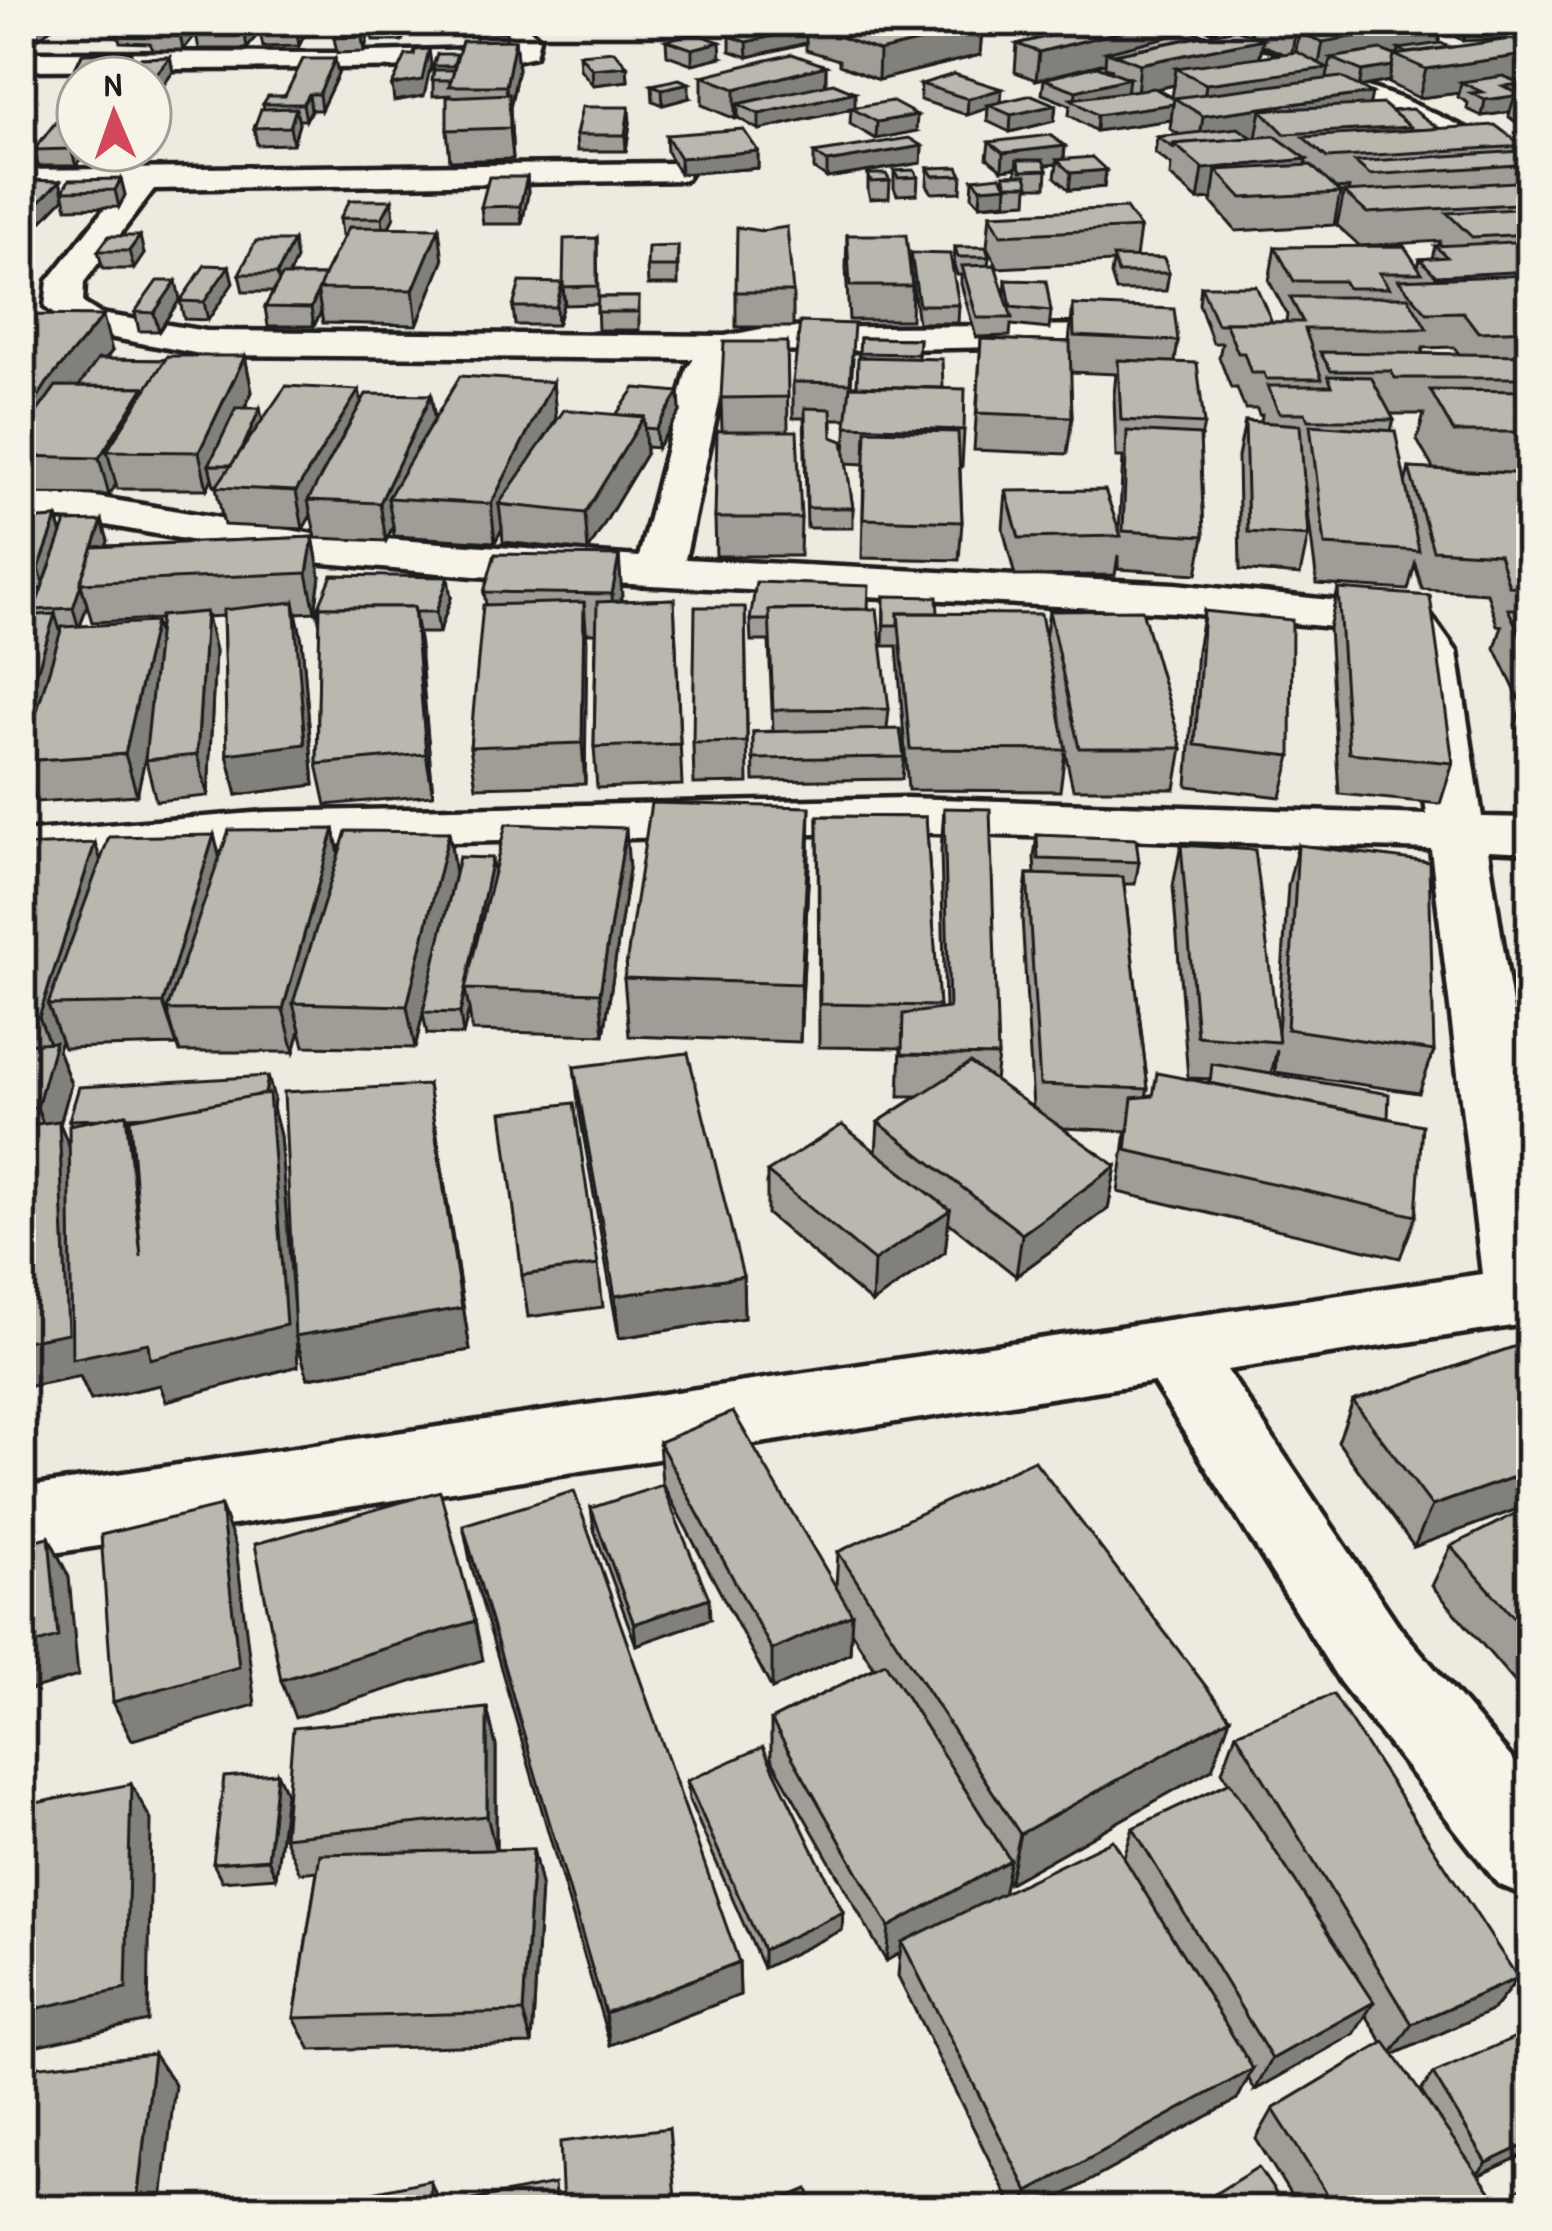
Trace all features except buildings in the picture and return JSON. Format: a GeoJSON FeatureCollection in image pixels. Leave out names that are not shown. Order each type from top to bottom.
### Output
{"type":"FeatureCollection","features":[{"type":"Feature","properties":{"kind":"street"},"geometry":{"type":"LineString","coordinates":[[24,61],[334,62],[480,58],[525,50],[525,38],[503,21]]}},
{"type":"Feature","properties":{"kind":"street"},"geometry":{"type":"LineString","coordinates":[[1150,21],[1391,105],[1531,170]]}},
{"type":"Feature","properties":{"kind":"street"},"geometry":{"type":"LineString","coordinates":[[1504,21],[1531,49]]}},
{"type":"Feature","properties":{"kind":"street"},"geometry":{"type":"LineString","coordinates":[[24,61],[55,34]]}},
{"type":"Feature","properties":{"kind":"street"},"geometry":{"type":"LineString","coordinates":[[21,180],[338,181],[430,174],[674,172]]}},
{"type":"Feature","properties":{"kind":"street"},"geometry":{"type":"LineString","coordinates":[[146,179],[66,281],[64,307],[89,323],[206,343],[725,348],[766,340],[1121,336]]}},
{"type":"Feature","properties":{"kind":"street"},"geometry":{"type":"LineString","coordinates":[[659,572],[707,369],[725,348]]}},
{"type":"Feature","properties":{"kind":"street"},"geometry":{"type":"LineString","coordinates":[[21,504],[78,507],[313,548],[659,572],[1175,598],[1410,620],[1432,652],[1526,1295],[21,1523]]}},
{"type":"Feature","properties":{"kind":"street"},"geometry":{"type":"LineString","coordinates":[[21,849],[266,829],[907,815],[1531,835]]}},
{"type":"Feature","properties":{"kind":"street"},"geometry":{"type":"LineString","coordinates":[[1173,1350],[1370,1655],[1531,1852]]}}]}
